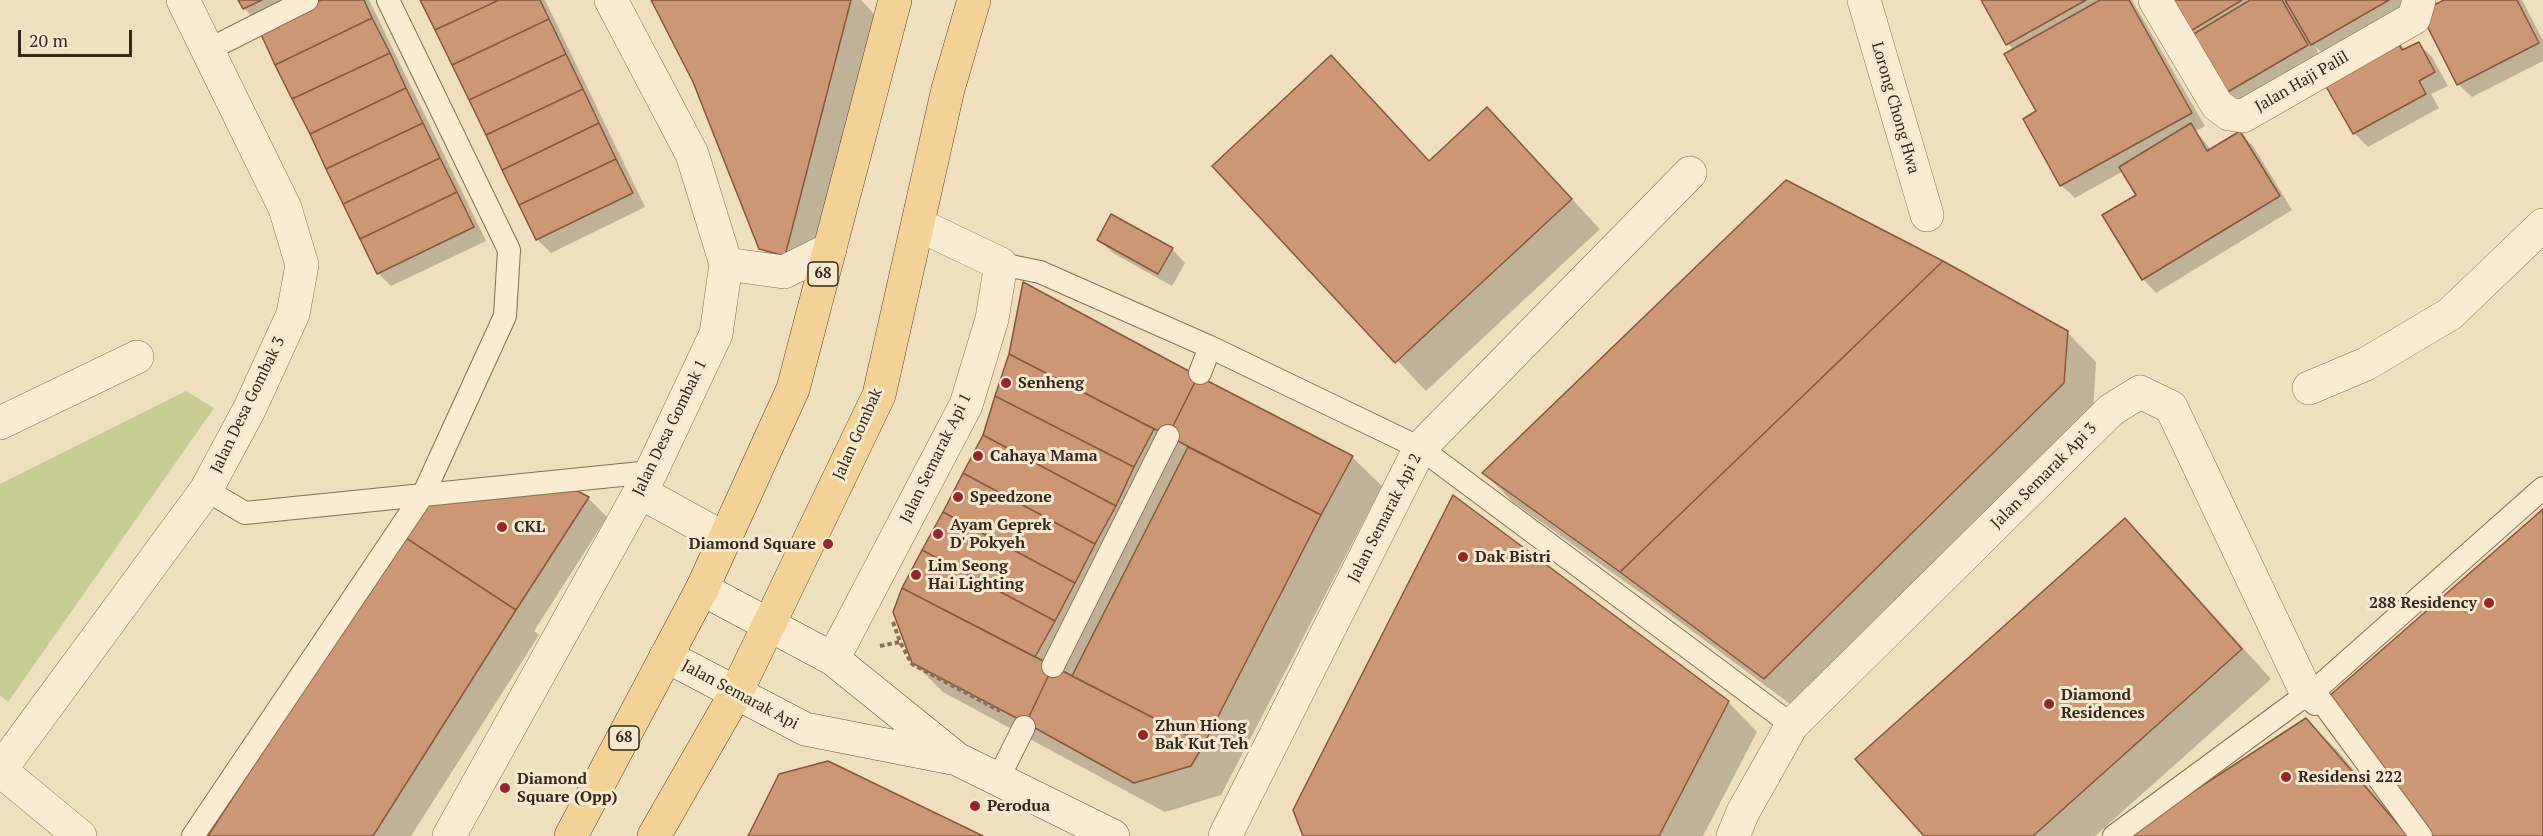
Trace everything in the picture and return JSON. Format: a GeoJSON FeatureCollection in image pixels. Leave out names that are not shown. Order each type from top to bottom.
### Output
{"type":"FeatureCollection","features":[{"type":"Feature","properties":{"kind":"main road","name":"68"},"geometry":{"type":"LineString","coordinates":[[571,836],[702,589],[794,389],[895,0]]}},
{"type":"Feature","properties":{"kind":"main road","name":"Jalan Gombak"},"geometry":{"type":"LineString","coordinates":[[654,836],[736,693],[879,395],[948,89],[974,0]]}},
{"type":"Feature","properties":{"kind":"street","name":"Jalan Desa Gombak 3"},"geometry":{"type":"LineString","coordinates":[[0,770],[206,490],[250,408],[292,314],[302,265],[285,207],[183,0]]}},
{"type":"Feature","properties":{"kind":"street","name":"Jalan Desa Gombak 1"},"geometry":{"type":"LineString","coordinates":[[448,836],[645,482],[716,334],[726,264],[692,154],[612,0]]}},
{"type":"Feature","properties":{"kind":"street","name":"Lorong Chong Hwa"},"geometry":{"type":"LineString","coordinates":[[1864,0],[1927,215]]}},
{"type":"Feature","properties":{"kind":"street","name":"Jalan Haji Palil"},"geometry":{"type":"LineString","coordinates":[[2155,0],[2217,105],[2229,114],[2243,116],[2414,18],[2419,0]]}},
{"type":"Feature","properties":{"kind":"street","name":"Jalan Semarak Api 2"},"geometry":{"type":"LineString","coordinates":[[1225,836],[1420,448],[1690,173]]}},
{"type":"Feature","properties":{"kind":"street"},"geometry":{"type":"LineString","coordinates":[[919,225],[1001,264]]}},
{"type":"Feature","properties":{"kind":"street"},"geometry":{"type":"LineString","coordinates":[[2309,388],[2366,364],[2450,314],[2543,225]]}},
{"type":"Feature","properties":{"kind":"street"},"geometry":{"type":"LineString","coordinates":[[726,264],[784,272],[830,249]]}},
{"type":"Feature","properties":{"kind":"street","name":"Jalan Semarak Api 1"},"geometry":{"type":"LineString","coordinates":[[833,659],[966,405],[992,319],[1001,264]]}},
{"type":"Feature","properties":{"kind":"street"},"geometry":{"type":"LineString","coordinates":[[0,423],[137,357]]}},
{"type":"Feature","properties":{"kind":"street","name":"Jalan Semarak Api 3"},"geometry":{"type":"LineString","coordinates":[[1733,836],[1743,812],[1792,725],[2111,410],[2140,392],[2170,407],[2307,694]]}},
{"type":"Feature","properties":{"kind":"street"},"geometry":{"type":"LineString","coordinates":[[645,482],[725,539]]}},
{"type":"Feature","properties":{"kind":"street","name":"Jalan Semarak Api"},"geometry":{"type":"LineString","coordinates":[[702,589],[833,659],[957,759],[1113,836]]}},
{"type":"Feature","properties":{"kind":"street","name":"Jalan Semarak Api"},"geometry":{"type":"LineString","coordinates":[[666,656],[805,729],[957,759]]}},
{"type":"Feature","properties":{"kind":"street"},"geometry":{"type":"LineString","coordinates":[[0,770],[80,836]]}},
{"type":"Feature","properties":{"kind":"lane"},"geometry":{"type":"LineString","coordinates":[[208,50],[307,0]]}},
{"type":"Feature","properties":{"kind":"lane"},"geometry":{"type":"LineString","coordinates":[[193,836],[424,493],[505,316],[509,250],[388,0]]}},
{"type":"Feature","properties":{"kind":"lane"},"geometry":{"type":"LineString","coordinates":[[1001,264],[1040,272],[1210,347],[1420,448],[1792,725]]}},
{"type":"Feature","properties":{"kind":"lane"},"geometry":{"type":"LineString","coordinates":[[1200,373],[1210,347]]}},
{"type":"Feature","properties":{"kind":"lane"},"geometry":{"type":"LineString","coordinates":[[1053,666],[1093,571],[1168,436]]}},
{"type":"Feature","properties":{"kind":"lane"},"geometry":{"type":"LineString","coordinates":[[206,490],[245,513],[424,493],[645,482]]}},
{"type":"Feature","properties":{"kind":"lane"},"geometry":{"type":"LineString","coordinates":[[2421,836],[2314,691],[2543,488]]}},
{"type":"Feature","properties":{"kind":"lane"},"geometry":{"type":"LineString","coordinates":[[2114,836],[2307,694],[2412,836]]}},
{"type":"Feature","properties":{"kind":"lane"},"geometry":{"type":"LineString","coordinates":[[998,779],[1024,727]]}},
{"type":"Feature","properties":{"kind":"path"},"geometry":{"type":"LineString","coordinates":[[893,621],[900,642],[912,664],[1005,714]]}},
{"type":"Feature","properties":{"kind":"green space"},"geometry":{"type":"Polygon","coordinates":[[[186,391],[214,408],[8,702],[0,695],[0,484],[186,391]]]}},
{"type":"Feature","properties":{"kind":"building"},"geometry":{"type":"Polygon","coordinates":[[[238,0],[262,0],[243,9],[238,0]]]}},
{"type":"Feature","properties":{"kind":"building"},"geometry":{"type":"Polygon","coordinates":[[[321,0],[364,0],[372,18],[275,65],[259,30],[321,0]]]}},
{"type":"Feature","properties":{"kind":"building"},"geometry":{"type":"Polygon","coordinates":[[[420,0],[499,0],[435,30],[420,0]]]}},
{"type":"Feature","properties":{"kind":"building"},"geometry":{"type":"Polygon","coordinates":[[[499,0],[540,0],[549,19],[452,65],[435,30],[499,0]]]}},
{"type":"Feature","properties":{"kind":"building"},"geometry":{"type":"Polygon","coordinates":[[[651,0],[851,0],[785,256],[759,249],[693,82],[651,0]]]}},
{"type":"Feature","properties":{"kind":"building"},"geometry":{"type":"Polygon","coordinates":[[[1981,0],[2086,0],[2006,45],[1981,0]]]}},
{"type":"Feature","properties":{"kind":"building"},"geometry":{"type":"Polygon","coordinates":[[[2100,0],[2129,0],[2192,113],[2060,186],[2023,119],[2036,111],[2004,54],[2100,0]]]}},
{"type":"Feature","properties":{"kind":"building"},"geometry":{"type":"Polygon","coordinates":[[[2170,0],[2242,0],[2189,32],[2170,0]]]}},
{"type":"Feature","properties":{"kind":"building"},"geometry":{"type":"Polygon","coordinates":[[[2250,0],[2282,0],[2308,45],[2226,93],[2192,35],[2250,0]]]}},
{"type":"Feature","properties":{"kind":"building"},"geometry":{"type":"Polygon","coordinates":[[[2285,0],[2389,0],[2311,45],[2285,0]]]}},
{"type":"Feature","properties":{"kind":"building"},"geometry":{"type":"Polygon","coordinates":[[[2444,0],[2517,0],[2539,43],[2457,85],[2420,12],[2444,0]]]}},
{"type":"Feature","properties":{"kind":"building"},"geometry":{"type":"Polygon","coordinates":[[[372,18],[390,53],[292,99],[275,65],[372,18]]]}},
{"type":"Feature","properties":{"kind":"building"},"geometry":{"type":"Polygon","coordinates":[[[549,19],[566,54],[469,100],[452,65],[549,19]]]}},
{"type":"Feature","properties":{"kind":"building"},"geometry":{"type":"Polygon","coordinates":[[[2394,35],[2402,50],[2419,42],[2435,72],[2419,81],[2426,94],[2353,134],[2320,76],[2394,35]]]}},
{"type":"Feature","properties":{"kind":"building"},"geometry":{"type":"Polygon","coordinates":[[[390,53],[406,88],[310,134],[292,99],[390,53]]]}},
{"type":"Feature","properties":{"kind":"building"},"geometry":{"type":"Polygon","coordinates":[[[566,54],[583,89],[486,135],[469,100],[566,54]]]}},
{"type":"Feature","properties":{"kind":"building"},"geometry":{"type":"Polygon","coordinates":[[[1331,55],[1429,161],[1487,107],[1572,199],[1395,363],[1212,166],[1331,55]]]}},
{"type":"Feature","properties":{"kind":"building"},"geometry":{"type":"Polygon","coordinates":[[[406,88],[423,123],[326,169],[310,134],[406,88]]]}},
{"type":"Feature","properties":{"kind":"building"},"geometry":{"type":"Polygon","coordinates":[[[583,89],[599,123],[502,170],[486,135],[583,89]]]}},
{"type":"Feature","properties":{"kind":"building"},"geometry":{"type":"Polygon","coordinates":[[[423,123],[440,158],[343,204],[326,169],[423,123]]]}},
{"type":"Feature","properties":{"kind":"building"},"geometry":{"type":"Polygon","coordinates":[[[599,123],[616,159],[519,205],[502,170],[599,123]]]}},
{"type":"Feature","properties":{"kind":"building"},"geometry":{"type":"Polygon","coordinates":[[[2191,123],[2207,151],[2240,131],[2280,196],[2142,280],[2102,215],[2136,195],[2119,167],[2191,123]]]}},
{"type":"Feature","properties":{"kind":"building"},"geometry":{"type":"Polygon","coordinates":[[[440,158],[457,192],[360,239],[343,204],[440,158]]]}},
{"type":"Feature","properties":{"kind":"building"},"geometry":{"type":"Polygon","coordinates":[[[616,159],[633,193],[536,240],[519,205],[616,159]]]}},
{"type":"Feature","properties":{"kind":"building"},"geometry":{"type":"Polygon","coordinates":[[[1786,180],[1943,261],[1620,572],[1482,473],[1786,180]]]}},
{"type":"Feature","properties":{"kind":"building"},"geometry":{"type":"Polygon","coordinates":[[[457,192],[474,227],[377,274],[360,239],[457,192]]]}},
{"type":"Feature","properties":{"kind":"building"},"geometry":{"type":"Polygon","coordinates":[[[1111,214],[1173,248],[1158,274],[1097,240],[1111,214]]]}},
{"type":"Feature","properties":{"kind":"building"},"geometry":{"type":"Polygon","coordinates":[[[1943,261],[2068,331],[2064,383],[1764,679],[1620,572],[1943,261]]]}},
{"type":"Feature","properties":{"kind":"building"},"geometry":{"type":"Polygon","coordinates":[[[1023,282],[1198,376],[1168,436],[1009,354],[1023,282]]]}},
{"type":"Feature","properties":{"kind":"building"},"geometry":{"type":"Polygon","coordinates":[[[1009,354],[1154,429],[1134,467],[995,396],[1009,354]]]}},
{"type":"Feature","properties":{"kind":"building"},"geometry":{"type":"Polygon","coordinates":[[[1198,376],[1353,456],[1321,515],[1168,436],[1198,376]]]}},
{"type":"Feature","properties":{"kind":"building"},"geometry":{"type":"Polygon","coordinates":[[[995,396],[1134,467],[1116,506],[983,435],[995,396]]]}},
{"type":"Feature","properties":{"kind":"building"},"geometry":{"type":"Polygon","coordinates":[[[983,435],[1116,506],[1095,544],[963,473],[983,435]]]}},
{"type":"Feature","properties":{"kind":"building"},"geometry":{"type":"Polygon","coordinates":[[[1188,447],[1321,515],[1204,744],[1072,676],[1188,447]]]}},
{"type":"Feature","properties":{"kind":"building"},"geometry":{"type":"Polygon","coordinates":[[[963,473],[1095,544],[1075,583],[943,512],[963,473]]]}},
{"type":"Feature","properties":{"kind":"building"},"geometry":{"type":"Polygon","coordinates":[[[566,485],[589,497],[516,610],[403,536],[427,500],[566,485]]]}},
{"type":"Feature","properties":{"kind":"building"},"geometry":{"type":"Polygon","coordinates":[[[1453,495],[1729,701],[1659,836],[1303,836],[1293,810],[1453,495]]]}},
{"type":"Feature","properties":{"kind":"building","name":"288 Residency"},"geometry":{"type":"Polygon","coordinates":[[[2543,509],[2543,836],[2427,836],[2328,697],[2543,509]]]}},
{"type":"Feature","properties":{"kind":"building"},"geometry":{"type":"Polygon","coordinates":[[[943,512],[1075,583],[1055,621],[922,550],[943,512]]]}},
{"type":"Feature","properties":{"kind":"building","name":"Diamond Residences"},"geometry":{"type":"Polygon","coordinates":[[[2125,518],[2242,649],[2033,836],[1924,836],[1855,759],[2125,518]]]}},
{"type":"Feature","properties":{"kind":"building"},"geometry":{"type":"Polygon","coordinates":[[[403,536],[516,610],[373,836],[208,836],[403,536]]]}},
{"type":"Feature","properties":{"kind":"building"},"geometry":{"type":"Polygon","coordinates":[[[922,550],[1055,621],[1035,657],[902,588],[922,550]]]}},
{"type":"Feature","properties":{"kind":"building"},"geometry":{"type":"Polygon","coordinates":[[[902,588],[1053,666],[1026,723],[912,663],[893,612],[902,588]]]}},
{"type":"Feature","properties":{"kind":"building"},"geometry":{"type":"Polygon","coordinates":[[[1053,666],[1204,744],[1191,766],[1134,783],[1026,723],[1053,666]]]}},
{"type":"Feature","properties":{"kind":"building","name":"Residensi 222"},"geometry":{"type":"Polygon","coordinates":[[[2306,718],[2408,836],[2125,836],[2306,718]]]}},
{"type":"Feature","properties":{"kind":"building"},"geometry":{"type":"Polygon","coordinates":[[[828,761],[983,836],[748,836],[779,774],[828,761]]]}},
{"type":"Feature","properties":{"kind":"place","name":"Senheng"},"geometry":{"type":"Point","coordinates":[1006,383]}},
{"type":"Feature","properties":{"kind":"place","name":"Cahaya Mama"},"geometry":{"type":"Point","coordinates":[978,456]}},
{"type":"Feature","properties":{"kind":"place","name":"Speedzone"},"geometry":{"type":"Point","coordinates":[958,497]}},
{"type":"Feature","properties":{"kind":"place","name":"CKL"},"geometry":{"type":"Point","coordinates":[502,527]}},
{"type":"Feature","properties":{"kind":"place","name":"Ayam Geprek D' Pokyeh"},"geometry":{"type":"Point","coordinates":[938,534]}},
{"type":"Feature","properties":{"kind":"place","name":"Diamond Square"},"geometry":{"type":"Point","coordinates":[828,544]}},
{"type":"Feature","properties":{"kind":"place","name":"Dak Bistri"},"geometry":{"type":"Point","coordinates":[1463,557]}},
{"type":"Feature","properties":{"kind":"place","name":"Lim Seong Hai Lighting"},"geometry":{"type":"Point","coordinates":[916,575]}},
{"type":"Feature","properties":{"kind":"place","name":"288 Residency"},"geometry":{"type":"Point","coordinates":[2489,603]}},
{"type":"Feature","properties":{"kind":"place","name":"Diamond Residences"},"geometry":{"type":"Point","coordinates":[2049,704]}},
{"type":"Feature","properties":{"kind":"place","name":"Zhun Hiong Bak Kut Teh"},"geometry":{"type":"Point","coordinates":[1143,735]}},
{"type":"Feature","properties":{"kind":"place","name":"Residensi 222"},"geometry":{"type":"Point","coordinates":[2286,777]}},
{"type":"Feature","properties":{"kind":"place","name":"Diamond Square (Opp)"},"geometry":{"type":"Point","coordinates":[505,788]}},
{"type":"Feature","properties":{"kind":"place","name":"Perodua"},"geometry":{"type":"Point","coordinates":[975,806]}}]}
